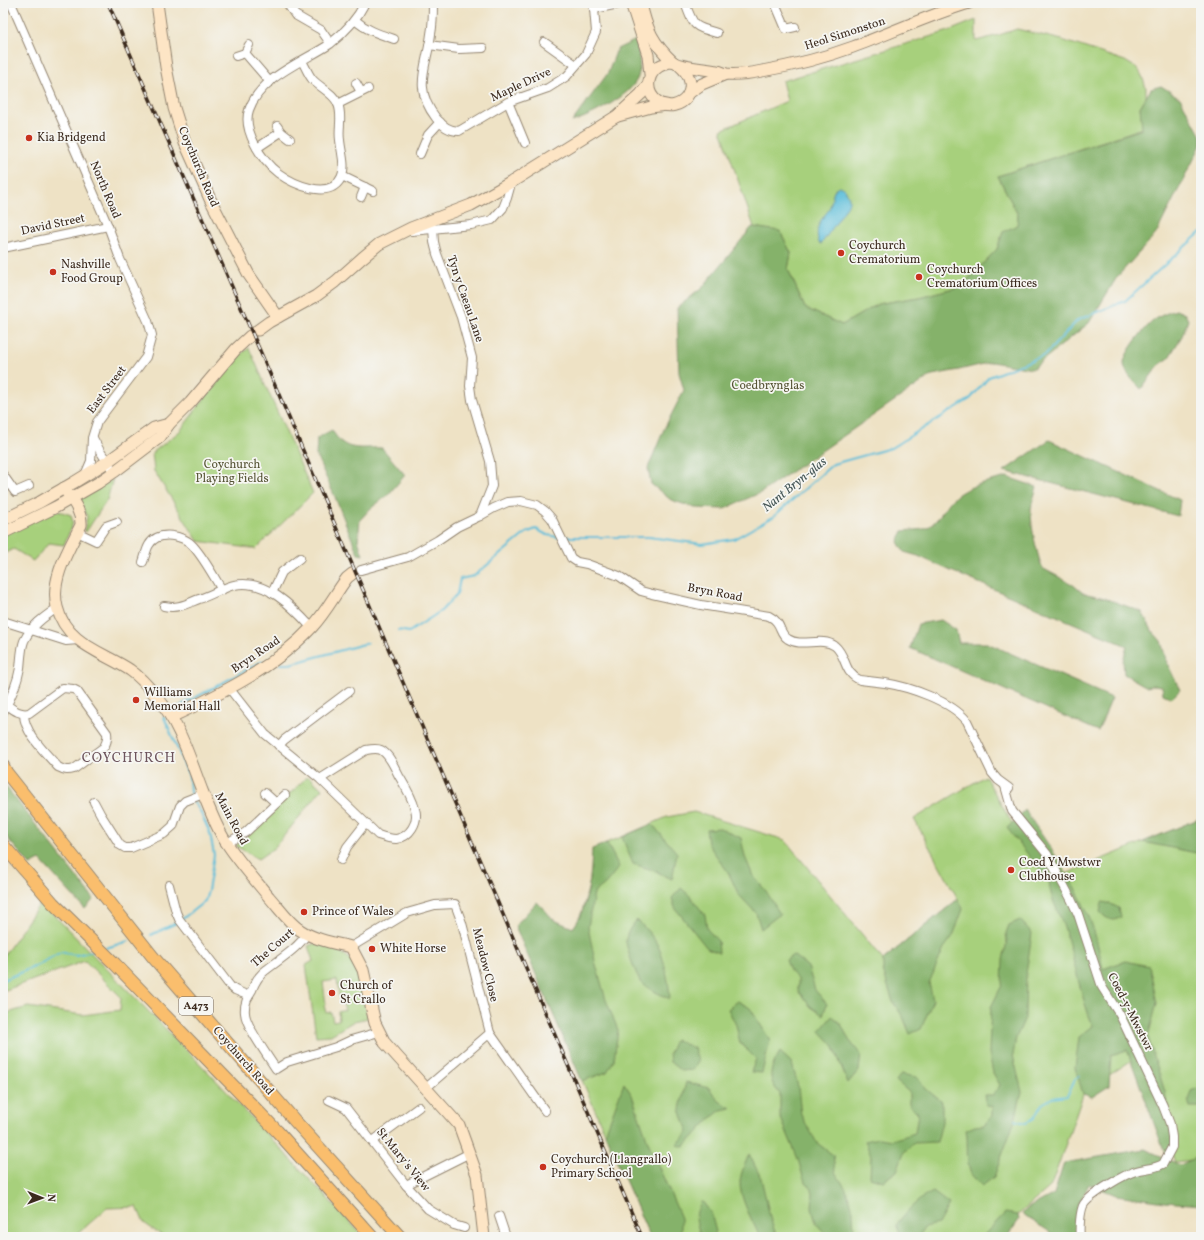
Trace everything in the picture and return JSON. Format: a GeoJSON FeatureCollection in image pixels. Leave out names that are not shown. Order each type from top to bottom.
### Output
{"type":"FeatureCollection","features":[{"type":"Feature","properties":{"kind":"main road","name":"Coychurch Road"},"geometry":{"type":"LineString","coordinates":[[3,766],[153,957],[295,1121],[400,1237]]}},
{"type":"Feature","properties":{"kind":"main road","name":"Coychurch Road"},"geometry":{"type":"LineString","coordinates":[[3,845],[53,903],[115,964],[277,1131],[372,1237]]}},
{"type":"Feature","properties":{"kind":"street","name":"North Road"},"geometry":{"type":"LineString","coordinates":[[11,3],[148,321]]}},
{"type":"Feature","properties":{"kind":"street","name":"Coychurch Road"},"geometry":{"type":"LineString","coordinates":[[157,3],[166,67],[174,108],[185,143],[210,199],[249,275],[278,317]]}},
{"type":"Feature","properties":{"kind":"street"},"geometry":{"type":"LineString","coordinates":[[287,3],[295,14],[321,30],[330,43]]}},
{"type":"Feature","properties":{"kind":"street"},"geometry":{"type":"LineString","coordinates":[[302,61],[312,79],[330,93],[338,104],[340,117],[340,140],[343,153],[342,176],[336,184],[325,190],[313,189],[299,184],[278,173],[268,163],[249,134],[248,111],[252,102],[270,82],[286,70],[330,43],[345,31],[355,20],[365,3]]}},
{"type":"Feature","properties":{"kind":"street","name":"Maple Drive"},"geometry":{"type":"LineString","coordinates":[[433,3],[432,33],[423,70],[423,91],[431,111],[440,122],[451,131],[459,131],[508,102],[548,88],[567,76],[586,54],[596,32],[593,6]]}},
{"type":"Feature","properties":{"kind":"street"},"geometry":{"type":"LineString","coordinates":[[593,6],[624,3]]}},
{"type":"Feature","properties":{"kind":"street"},"geometry":{"type":"LineString","coordinates":[[631,3],[648,55],[651,94],[658,102],[666,106]]}},
{"type":"Feature","properties":{"kind":"street"},"geometry":{"type":"LineString","coordinates":[[617,116],[652,107],[679,103],[684,100],[689,93],[691,86],[690,78],[686,71],[661,50],[653,40],[641,3]]}},
{"type":"Feature","properties":{"kind":"street"},"geometry":{"type":"LineString","coordinates":[[685,3],[696,26],[717,33]]}},
{"type":"Feature","properties":{"kind":"street"},"geometry":{"type":"LineString","coordinates":[[775,3],[783,30],[795,27]]}},
{"type":"Feature","properties":{"kind":"street","name":"Heol Simonston"},"geometry":{"type":"LineString","coordinates":[[689,93],[702,84],[726,74],[762,71],[851,48],[969,3]]}},
{"type":"Feature","properties":{"kind":"street"},"geometry":{"type":"LineString","coordinates":[[355,20],[363,27],[386,32],[394,39]]}},
{"type":"Feature","properties":{"kind":"street"},"geometry":{"type":"LineString","coordinates":[[544,42],[576,65]]}},
{"type":"Feature","properties":{"kind":"street"},"geometry":{"type":"LineString","coordinates":[[236,56],[245,53],[249,45]]}},
{"type":"Feature","properties":{"kind":"street"},"geometry":{"type":"LineString","coordinates":[[429,45],[459,49],[483,48]]}},
{"type":"Feature","properties":{"kind":"street"},"geometry":{"type":"LineString","coordinates":[[245,53],[270,82]]}},
{"type":"Feature","properties":{"kind":"street"},"geometry":{"type":"LineString","coordinates":[[3,533],[50,510],[114,472],[160,437],[169,424],[190,403],[236,349],[254,333],[278,317],[316,296],[335,282],[379,244],[403,232],[471,205],[617,116],[641,94],[656,68],[664,64],[676,64]]}},
{"type":"Feature","properties":{"kind":"street","name":"Heol Simonston"},"geometry":{"type":"LineString","coordinates":[[676,64],[718,71],[726,74]]}},
{"type":"Feature","properties":{"kind":"street"},"geometry":{"type":"LineString","coordinates":[[338,104],[364,91],[356,83]]}},
{"type":"Feature","properties":{"kind":"street"},"geometry":{"type":"LineString","coordinates":[[508,102],[526,143]]}},
{"type":"Feature","properties":{"kind":"street"},"geometry":{"type":"LineString","coordinates":[[420,154],[428,135],[440,122]]}},
{"type":"Feature","properties":{"kind":"street"},"geometry":{"type":"LineString","coordinates":[[257,148],[279,129],[290,139]]}},
{"type":"Feature","properties":{"kind":"street"},"geometry":{"type":"LineString","coordinates":[[342,176],[369,189],[361,197]]}},
{"type":"Feature","properties":{"kind":"street"},"geometry":{"type":"LineString","coordinates":[[403,232],[471,225],[492,220],[503,208],[512,180]]}},
{"type":"Feature","properties":{"kind":"street","name":"David Street"},"geometry":{"type":"LineString","coordinates":[[3,248],[108,226]]}},
{"type":"Feature","properties":{"kind":"street","name":"Tyn y Caeau Lane"},"geometry":{"type":"LineString","coordinates":[[433,228],[433,238],[437,254],[461,317],[472,358],[470,386],[472,400],[490,461],[492,486],[480,516]]}},
{"type":"Feature","properties":{"kind":"street","name":"East Street"},"geometry":{"type":"LineString","coordinates":[[84,475],[91,461],[92,438],[97,422],[146,357],[152,335],[148,321]]}},
{"type":"Feature","properties":{"kind":"street"},"geometry":{"type":"LineString","coordinates":[[3,520],[40,502],[107,462],[154,428],[169,424]]}},
{"type":"Feature","properties":{"kind":"street"},"geometry":{"type":"LineString","coordinates":[[92,438],[114,472]]}},
{"type":"Feature","properties":{"kind":"street"},"geometry":{"type":"LineString","coordinates":[[3,475],[15,492],[29,486]]}},
{"type":"Feature","properties":{"kind":"street"},"geometry":{"type":"LineString","coordinates":[[24,714],[24,721],[29,732],[58,767],[63,770],[69,771],[74,769],[104,748],[107,743],[107,733],[77,691],[73,689],[63,688],[32,711],[24,714],[5,708],[17,684],[24,642],[31,630],[57,608],[56,598],[59,574],[81,525],[81,518],[64,488]]}},
{"type":"Feature","properties":{"kind":"street","name":"Bryn Road"},"geometry":{"type":"LineString","coordinates":[[172,717],[229,688],[274,661],[312,628],[347,578],[357,572],[408,557],[457,527],[494,508],[508,502],[521,501],[537,505],[545,510],[552,519],[571,558],[577,562],[587,564],[619,576],[641,591],[701,605],[769,616],[775,619],[783,634],[788,639],[796,642],[828,642],[838,648],[851,674],[860,680],[885,683],[916,692],[945,704],[961,714],[967,721],[992,773],[1007,787]]}},
{"type":"Feature","properties":{"kind":"street"},"geometry":{"type":"LineString","coordinates":[[77,532],[96,541],[106,526],[117,522]]}},
{"type":"Feature","properties":{"kind":"street"},"geometry":{"type":"LineString","coordinates":[[143,562],[150,544],[156,539],[164,536],[185,540],[193,546],[222,590]]}},
{"type":"Feature","properties":{"kind":"street"},"geometry":{"type":"LineString","coordinates":[[272,592],[282,572],[300,558]]}},
{"type":"Feature","properties":{"kind":"street"},"geometry":{"type":"LineString","coordinates":[[164,606],[176,607],[233,585],[242,584],[258,586],[272,592],[288,603],[312,628]]}},
{"type":"Feature","properties":{"kind":"street","name":"Main Road"},"geometry":{"type":"LineString","coordinates":[[57,608],[70,633],[95,651],[138,676],[162,703],[172,717],[196,797],[227,844],[287,918],[307,934]]}},
{"type":"Feature","properties":{"kind":"street"},"geometry":{"type":"LineString","coordinates":[[3,621],[66,641],[78,640]]}},
{"type":"Feature","properties":{"kind":"street"},"geometry":{"type":"LineString","coordinates":[[229,688],[265,734],[320,779],[378,835],[396,839],[409,833],[414,826],[416,810],[412,800],[388,756],[381,750],[366,750],[320,779]]}},
{"type":"Feature","properties":{"kind":"street"},"geometry":{"type":"LineString","coordinates":[[279,746],[284,740],[349,691]]}},
{"type":"Feature","properties":{"kind":"street","name":"Coed-y-Mwstwr"},"geometry":{"type":"LineString","coordinates":[[1007,787],[1012,811],[1047,854],[1071,899],[1078,914],[1102,987],[1120,1015],[1170,1124],[1172,1147],[1163,1164],[1150,1170],[1130,1173],[1093,1196],[1083,1205],[1079,1230],[1080,1237]]}},
{"type":"Feature","properties":{"kind":"street"},"geometry":{"type":"LineString","coordinates":[[265,793],[276,803]]}},
{"type":"Feature","properties":{"kind":"street"},"geometry":{"type":"LineString","coordinates":[[227,844],[246,832],[285,795]]}},
{"type":"Feature","properties":{"kind":"street"},"geometry":{"type":"LineString","coordinates":[[94,802],[120,845],[125,848],[131,848],[164,834],[173,826],[180,806],[185,801],[196,797]]}},
{"type":"Feature","properties":{"kind":"street"},"geometry":{"type":"LineString","coordinates":[[341,860],[346,847],[365,824]]}},
{"type":"Feature","properties":{"kind":"street"},"geometry":{"type":"LineString","coordinates":[[169,885],[176,912],[181,921],[230,986],[248,996]]}},
{"type":"Feature","properties":{"kind":"street","name":"Meadow Close"},"geometry":{"type":"LineString","coordinates":[[351,948],[407,913],[435,905],[455,904],[462,923],[490,1033],[545,1111]]}},
{"type":"Feature","properties":{"kind":"street","name":"The Court"},"geometry":{"type":"LineString","coordinates":[[351,948],[324,941],[307,934],[301,943],[258,978],[248,996],[245,1014],[258,1040],[276,1069],[287,1062],[379,1032]]}},
{"type":"Feature","properties":{"kind":"street"},"geometry":{"type":"LineString","coordinates":[[351,948],[363,970],[373,1015],[385,1043],[395,1056],[459,1125],[477,1175],[484,1237]]}},
{"type":"Feature","properties":{"kind":"street"},"geometry":{"type":"LineString","coordinates":[[426,1088],[490,1033]]}},
{"type":"Feature","properties":{"kind":"street","name":"St Mary's View"},"geometry":{"type":"LineString","coordinates":[[329,1100],[346,1108],[406,1185],[428,1209],[454,1225],[464,1228]]}},
{"type":"Feature","properties":{"kind":"street"},"geometry":{"type":"LineString","coordinates":[[372,1141],[419,1107]]}},
{"type":"Feature","properties":{"kind":"street"},"geometry":{"type":"LineString","coordinates":[[406,1185],[470,1153]]}},
{"type":"Feature","properties":{"kind":"street"},"geometry":{"type":"LineString","coordinates":[[499,1216],[506,1237]]}},
{"type":"Feature","properties":{"kind":"green space"},"geometry":{"type":"Polygon","coordinates":[[[976,20],[976,41],[1017,29],[1062,40],[1125,61],[1138,69],[1146,88],[1146,97],[1140,107],[1143,128],[998,176],[1018,215],[1018,225],[1003,232],[997,249],[962,286],[919,297],[878,304],[842,325],[805,308],[788,269],[791,253],[780,232],[754,227],[721,130],[787,101],[782,81],[949,31],[976,20]]]}},
{"type":"Feature","properties":{"kind":"green space"},"geometry":{"type":"Polygon","coordinates":[[[636,40],[640,68],[638,77],[634,84],[610,104],[572,122],[608,73],[617,49],[636,40]]]}},
{"type":"Feature","properties":{"kind":"green space","name":"Coedbrynglas"},"geometry":{"type":"Polygon","coordinates":[[[1161,86],[1180,98],[1201,136],[1201,145],[1156,234],[1117,277],[1089,323],[1032,369],[992,362],[932,375],[762,492],[724,509],[695,508],[671,500],[651,484],[648,468],[664,429],[684,390],[679,373],[677,308],[702,288],[752,227],[780,231],[791,253],[788,269],[805,308],[842,325],[878,304],[919,297],[962,286],[997,249],[1003,232],[1017,225],[1018,215],[998,176],[1142,129],[1140,107],[1151,89],[1161,86]]]}},
{"type":"Feature","properties":{"kind":"green space"},"geometry":{"type":"Polygon","coordinates":[[[1176,310],[1185,314],[1188,320],[1182,336],[1168,359],[1159,365],[1141,389],[1126,371],[1124,364],[1127,353],[1152,322],[1160,316],[1176,310]]]}},
{"type":"Feature","properties":{"kind":"green space","name":"Coychurch Playing Fields"},"geometry":{"type":"Polygon","coordinates":[[[249,348],[313,493],[256,549],[198,541],[154,471],[152,453],[180,431],[234,359],[249,348]]]}},
{"type":"Feature","properties":{"kind":"green space"},"geometry":{"type":"Polygon","coordinates":[[[332,430],[347,446],[359,448],[382,448],[405,475],[388,495],[370,509],[360,520],[358,540],[363,555],[358,554],[316,455],[317,438],[332,430]]]}},
{"type":"Feature","properties":{"kind":"green space"},"geometry":{"type":"Polygon","coordinates":[[[1049,440],[1180,500],[1178,516],[1004,471],[1049,440]]]}},
{"type":"Feature","properties":{"kind":"green space"},"geometry":{"type":"Polygon","coordinates":[[[1007,477],[1037,487],[1031,506],[1031,516],[1034,539],[1042,568],[1072,584],[1083,593],[1105,598],[1142,612],[1153,632],[1161,641],[1167,663],[1180,690],[1172,698],[1163,694],[1162,686],[1154,685],[1147,687],[1124,674],[1123,661],[1127,646],[918,556],[904,552],[898,542],[903,531],[927,528],[960,493],[977,485],[1007,477]]]}},
{"type":"Feature","properties":{"kind":"green space"},"geometry":{"type":"Polygon","coordinates":[[[113,479],[107,500],[86,532],[84,530],[87,517],[81,504],[82,498],[113,479]]]}},
{"type":"Feature","properties":{"kind":"green space"},"geometry":{"type":"Polygon","coordinates":[[[55,511],[71,515],[73,523],[64,545],[49,543],[33,561],[14,549],[3,554],[3,533],[55,511]]]}},
{"type":"Feature","properties":{"kind":"green space"},"geometry":{"type":"Polygon","coordinates":[[[941,620],[956,630],[959,643],[987,643],[1112,698],[1098,731],[910,648],[918,624],[941,620]]]}},
{"type":"Feature","properties":{"kind":"green space"},"geometry":{"type":"Polygon","coordinates":[[[308,776],[322,789],[274,848],[258,859],[236,846],[308,776]]]}},
{"type":"Feature","properties":{"kind":"green space"},"geometry":{"type":"Polygon","coordinates":[[[985,776],[1023,842],[1049,881],[1201,818],[1201,1159],[1175,1162],[1132,1060],[1084,1092],[1051,1186],[993,1237],[650,1237],[536,974],[580,919],[597,855],[603,844],[667,817],[694,812],[785,840],[883,960],[958,899],[914,819],[985,776]]]}},
{"type":"Feature","properties":{"kind":"green space"},"geometry":{"type":"Polygon","coordinates":[[[3,783],[94,899],[85,909],[40,860],[30,865],[3,833],[3,783]]]}},
{"type":"Feature","properties":{"kind":"green space"},"geometry":{"type":"Polygon","coordinates":[[[1025,810],[1058,860],[1081,899],[1092,926],[1103,969],[1125,961],[1149,966],[1157,1003],[1148,1037],[1165,1092],[1175,1151],[1166,1156],[1127,1050],[1111,1055],[1109,1086],[1092,1097],[1083,1094],[1075,1068],[1079,1037],[1093,1026],[1088,1014],[1069,943],[1051,894],[1049,881],[1007,828],[1025,810]]]}},
{"type":"Feature","properties":{"kind":"green space"},"geometry":{"type":"Polygon","coordinates":[[[1201,818],[1201,854],[1143,842],[1201,818]]]}},
{"type":"Feature","properties":{"kind":"green space"},"geometry":{"type":"Polygon","coordinates":[[[652,824],[677,853],[672,879],[653,870],[633,864],[622,837],[652,824]]]}},
{"type":"Feature","properties":{"kind":"green space"},"geometry":{"type":"Polygon","coordinates":[[[720,828],[741,838],[745,857],[753,876],[766,891],[780,914],[761,929],[756,913],[739,895],[728,872],[708,844],[706,829],[720,828]]]}},
{"type":"Feature","properties":{"kind":"green space"},"geometry":{"type":"Polygon","coordinates":[[[607,843],[619,867],[606,883],[594,893],[588,927],[595,961],[606,1000],[618,1030],[614,1060],[607,1072],[582,1081],[515,926],[537,902],[554,920],[573,928],[583,910],[586,900],[590,879],[592,849],[607,843]]]}},
{"type":"Feature","properties":{"kind":"green space"},"geometry":{"type":"Polygon","coordinates":[[[681,888],[690,896],[705,915],[707,929],[718,941],[719,953],[707,948],[675,908],[672,898],[681,888]]]}},
{"type":"Feature","properties":{"kind":"green space"},"geometry":{"type":"Polygon","coordinates":[[[958,899],[963,909],[953,936],[944,948],[929,983],[933,1000],[921,1029],[910,1034],[903,1017],[893,1002],[883,971],[883,960],[958,899]]]}},
{"type":"Feature","properties":{"kind":"green space"},"geometry":{"type":"Polygon","coordinates":[[[41,902],[211,1075],[364,1237],[164,1237],[144,1223],[137,1207],[107,1208],[74,1237],[3,1237],[3,1009],[4,1014],[28,1007],[83,1015],[120,1010],[121,997],[85,961],[3,991],[3,957],[41,902]]]}},
{"type":"Feature","properties":{"kind":"green space"},"geometry":{"type":"Polygon","coordinates":[[[1102,902],[1119,908],[1121,917],[1112,920],[1105,917],[1100,912],[1102,902]]]}},
{"type":"Feature","properties":{"kind":"green space"},"geometry":{"type":"Polygon","coordinates":[[[637,920],[654,939],[661,952],[667,976],[670,999],[644,985],[634,969],[626,938],[631,927],[637,920]]]}},
{"type":"Feature","properties":{"kind":"green space"},"geometry":{"type":"Polygon","coordinates":[[[1020,920],[1032,933],[1026,974],[1025,1018],[1016,1038],[1013,1055],[1022,1092],[1015,1120],[994,1177],[982,1186],[971,1174],[969,1169],[966,1130],[975,1126],[984,1125],[992,1116],[992,1106],[986,1105],[984,1095],[993,1095],[1000,1085],[993,1073],[989,1053],[991,1007],[1002,985],[1003,960],[1007,941],[1006,933],[1009,925],[1020,920]]]}},
{"type":"Feature","properties":{"kind":"green space"},"geometry":{"type":"Polygon","coordinates":[[[316,943],[338,951],[350,959],[358,970],[361,978],[368,1018],[354,1021],[331,1035],[316,1036],[306,965],[313,961],[308,946],[316,943]],[[337,980],[323,982],[326,1004],[324,1005],[326,1013],[331,1012],[333,1021],[339,1020],[338,1012],[345,1010],[343,1003],[340,1004],[337,980]]]}},
{"type":"Feature","properties":{"kind":"green space"},"geometry":{"type":"Polygon","coordinates":[[[793,955],[808,967],[815,990],[827,1004],[823,1015],[811,1007],[798,991],[798,979],[790,971],[786,960],[793,955]]]}},
{"type":"Feature","properties":{"kind":"green space"},"geometry":{"type":"Polygon","coordinates":[[[738,1001],[750,1008],[770,1040],[762,1073],[751,1072],[756,1059],[740,1043],[736,1025],[728,1009],[738,1001]]]}},
{"type":"Feature","properties":{"kind":"green space"},"geometry":{"type":"Polygon","coordinates":[[[832,1016],[841,1024],[849,1040],[861,1055],[859,1070],[848,1083],[833,1045],[820,1031],[832,1016]]]}},
{"type":"Feature","properties":{"kind":"green space"},"geometry":{"type":"Polygon","coordinates":[[[675,1040],[694,1048],[698,1061],[693,1070],[681,1071],[670,1062],[669,1054],[675,1040]]]}},
{"type":"Feature","properties":{"kind":"green space"},"geometry":{"type":"Polygon","coordinates":[[[780,1052],[792,1063],[798,1087],[801,1115],[817,1143],[833,1155],[835,1172],[846,1189],[853,1210],[854,1235],[848,1237],[828,1237],[816,1223],[812,1208],[813,1193],[803,1177],[798,1159],[780,1116],[780,1094],[771,1078],[774,1063],[780,1052]]]}},
{"type":"Feature","properties":{"kind":"green space"},"geometry":{"type":"Polygon","coordinates":[[[901,1074],[917,1077],[926,1089],[942,1102],[942,1122],[937,1142],[914,1143],[904,1152],[897,1171],[883,1181],[870,1177],[871,1156],[865,1141],[879,1138],[892,1140],[915,1133],[918,1113],[909,1104],[909,1092],[896,1081],[901,1074]]]}},
{"type":"Feature","properties":{"kind":"green space"},"geometry":{"type":"Polygon","coordinates":[[[686,1082],[709,1088],[719,1101],[731,1108],[721,1110],[710,1119],[684,1147],[677,1145],[688,1132],[680,1109],[686,1082]]]}},
{"type":"Feature","properties":{"kind":"green space"},"geometry":{"type":"Polygon","coordinates":[[[624,1083],[632,1095],[648,1142],[681,1218],[681,1237],[650,1237],[605,1134],[624,1083]]]}},
{"type":"Feature","properties":{"kind":"green space"},"geometry":{"type":"Polygon","coordinates":[[[1200,1087],[1201,1107],[1190,1107],[1188,1100],[1191,1091],[1200,1087]]]}},
{"type":"Feature","properties":{"kind":"green space"},"geometry":{"type":"Polygon","coordinates":[[[1145,1149],[1180,1165],[1197,1157],[1201,1165],[1201,1205],[1165,1202],[1116,1195],[1089,1184],[1078,1206],[1077,1237],[1052,1237],[1050,1232],[1022,1214],[1028,1208],[1054,1194],[1064,1163],[1145,1149]]]}},
{"type":"Feature","properties":{"kind":"green space"},"geometry":{"type":"Polygon","coordinates":[[[749,1154],[761,1178],[771,1221],[777,1237],[759,1235],[744,1201],[740,1181],[742,1171],[749,1154]]]}},
{"type":"Feature","properties":{"kind":"green space"},"geometry":{"type":"Polygon","coordinates":[[[933,1192],[949,1204],[938,1224],[925,1227],[918,1237],[902,1237],[896,1225],[912,1206],[933,1192]]]}},
{"type":"Feature","properties":{"kind":"green space"},"geometry":{"type":"Polygon","coordinates":[[[702,1201],[711,1213],[716,1232],[712,1237],[701,1237],[698,1227],[696,1215],[702,1201]]]}},
{"type":"Feature","properties":{"kind":"green space"},"geometry":{"type":"Polygon","coordinates":[[[1005,1213],[1018,1215],[1019,1220],[1007,1237],[982,1237],[1005,1213]]]}},
{"type":"Feature","properties":{"kind":"water"},"geometry":{"type":"Polygon","coordinates":[[[838,186],[843,188],[846,192],[849,197],[849,202],[821,244],[819,243],[818,228],[830,206],[834,191],[838,186]]]}},
{"type":"Feature","properties":{"kind":"waterway","name":"Nant Bryn-glas"},"geometry":{"type":"LineString","coordinates":[[563,537],[649,537],[702,544],[734,539],[773,517],[833,464],[891,448],[970,399],[989,377],[1045,355],[1078,320],[1125,301],[1201,232]]}},
{"type":"Feature","properties":{"kind":"waterway","name":"Nant Bryn-glas"},"geometry":{"type":"LineString","coordinates":[[398,630],[409,632],[441,611],[457,594],[460,579],[474,576],[526,533],[536,529],[547,535],[558,537]]}},
{"type":"Feature","properties":{"kind":"waterway","name":"Nant Bryn-glas"},"geometry":{"type":"LineString","coordinates":[[280,664],[290,664],[368,643]]}},
{"type":"Feature","properties":{"kind":"waterway","name":"Nant Bryn-glas"},"geometry":{"type":"LineString","coordinates":[[180,706],[263,661]]}},
{"type":"Feature","properties":{"kind":"waterway","name":"Nant Bryn-glas"},"geometry":{"type":"LineString","coordinates":[[164,717],[189,776],[190,792],[192,797]]}},
{"type":"Feature","properties":{"kind":"waterway","name":"Nant Bryn-glas"},"geometry":{"type":"LineString","coordinates":[[181,920],[205,901],[214,855],[210,833],[200,811],[193,801]]}},
{"type":"Feature","properties":{"kind":"waterway","name":"Nant Bryn-glas"},"geometry":{"type":"LineString","coordinates":[[151,935],[178,922]]}},
{"type":"Feature","properties":{"kind":"waterway","name":"Nant Bryn-glas"},"geometry":{"type":"LineString","coordinates":[[106,948],[129,941]]}},
{"type":"Feature","properties":{"kind":"waterway","name":"Nant Bryn-glas"},"geometry":{"type":"LineString","coordinates":[[3,980],[34,967],[61,952],[76,955],[93,951]]}},
{"type":"Feature","properties":{"kind":"waterway"},"geometry":{"type":"LineString","coordinates":[[1015,1120],[1026,1123],[1034,1118],[1042,1104],[1052,1098],[1067,1096],[1075,1079],[1079,1076]]}},
{"type":"Feature","properties":{"kind":"railway"},"geometry":{"type":"LineString","coordinates":[[108,3],[264,360],[642,1237]]}},
{"type":"Feature","properties":{"kind":"place","name":"Kia Bridgend"},"geometry":{"type":"Point","coordinates":[29,138]}},
{"type":"Feature","properties":{"kind":"place","name":"Coychurch Crematorium"},"geometry":{"type":"Point","coordinates":[841,253]}},
{"type":"Feature","properties":{"kind":"place","name":"Nashville Food Group"},"geometry":{"type":"Point","coordinates":[53,272]}},
{"type":"Feature","properties":{"kind":"place","name":"Coychurch Crematorium Offices"},"geometry":{"type":"Point","coordinates":[919,277]}},
{"type":"Feature","properties":{"kind":"place","name":"Williams Memorial Hall"},"geometry":{"type":"Point","coordinates":[136,700]}},
{"type":"Feature","properties":{"kind":"place","name":"Coed Y Mwstwr Clubhouse"},"geometry":{"type":"Point","coordinates":[1011,870]}},
{"type":"Feature","properties":{"kind":"place","name":"Prince of Wales"},"geometry":{"type":"Point","coordinates":[304,912]}},
{"type":"Feature","properties":{"kind":"place","name":"White Horse"},"geometry":{"type":"Point","coordinates":[372,949]}},
{"type":"Feature","properties":{"kind":"place","name":"Church of St Crallo"},"geometry":{"type":"Point","coordinates":[332,993]}},
{"type":"Feature","properties":{"kind":"place","name":"Coychurch (Llangrallo) Primary School"},"geometry":{"type":"Point","coordinates":[543,1167]}},
{"type":"Feature","properties":{"kind":"district","name":"COYCHURCH"},"geometry":{"type":"Point","coordinates":[129,758]}}]}
